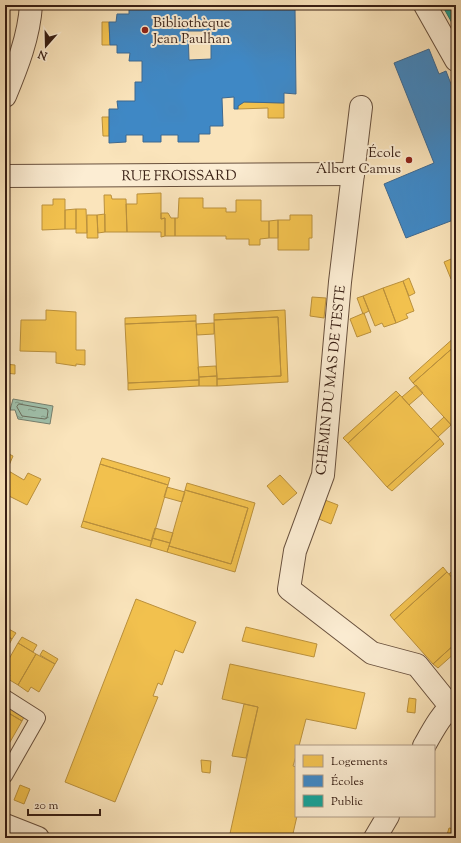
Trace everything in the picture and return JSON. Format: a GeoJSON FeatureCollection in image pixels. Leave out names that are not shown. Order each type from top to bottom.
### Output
{"type":"FeatureCollection","features":[{"type":"Feature","properties":{"kind":"street"},"geometry":{"type":"LineString","coordinates":[[5,96],[21,56],[31,5]]}},
{"type":"Feature","properties":{"kind":"street"},"geometry":{"type":"LineString","coordinates":[[425,5],[456,60]]}},
{"type":"Feature","properties":{"kind":"street","name":"CHEMIN DU MAS DE TESTE"},"geometry":{"type":"LineString","coordinates":[[361,106],[340,282],[323,475],[295,552],[288,589],[372,653],[418,665],[453,704]]}},
{"type":"Feature","properties":{"kind":"street","name":"RUE FROISSARD"},"geometry":{"type":"LineString","coordinates":[[5,176],[353,174]]}},
{"type":"Feature","properties":{"kind":"street"},"geometry":{"type":"LineString","coordinates":[[425,745],[434,728],[453,704]]}},
{"type":"Feature","properties":{"kind":"street"},"geometry":{"type":"LineString","coordinates":[[375,838],[387,817]]}},
{"type":"Feature","properties":{"kind":"street"},"geometry":{"type":"LineString","coordinates":[[5,825],[38,838]]}},
{"type":"Feature","properties":{"kind":"lane"},"geometry":{"type":"LineString","coordinates":[[5,697],[38,718],[5,776]]}},
{"type":"Feature","properties":{"kind":"water"},"geometry":{"type":"Polygon","coordinates":[[[13,399],[53,406],[50,424],[18,419],[15,410],[10,410],[13,399]]]}},
{"type":"Feature","properties":{"kind":"building: Logements"},"geometry":{"type":"Polygon","coordinates":[[[102,22],[109,22],[110,45],[102,45],[102,22]]]}},
{"type":"Feature","properties":{"kind":"building: Logements"},"geometry":{"type":"Polygon","coordinates":[[[244,102],[284,103],[284,118],[268,118],[268,108],[238,109],[238,106],[244,102]]]}},
{"type":"Feature","properties":{"kind":"building: Logements"},"geometry":{"type":"Polygon","coordinates":[[[102,117],[109,117],[109,136],[103,136],[102,117]]]}},
{"type":"Feature","properties":{"kind":"building: Logements"},"geometry":{"type":"Polygon","coordinates":[[[161,193],[161,219],[165,218],[165,236],[161,237],[161,232],[127,232],[126,204],[137,204],[137,194],[161,193]]]}},
{"type":"Feature","properties":{"kind":"building: Logements"},"geometry":{"type":"Polygon","coordinates":[[[104,195],[111,195],[112,199],[126,199],[127,232],[105,232],[104,195]]]}},
{"type":"Feature","properties":{"kind":"building: Logements"},"geometry":{"type":"Polygon","coordinates":[[[179,198],[203,198],[203,208],[226,208],[226,212],[236,212],[236,200],[261,200],[261,221],[269,221],[269,238],[260,239],[260,245],[249,245],[249,239],[226,239],[226,236],[175,236],[175,218],[178,218],[179,198]]]}},
{"type":"Feature","properties":{"kind":"building: Logements"},"geometry":{"type":"Polygon","coordinates":[[[53,199],[65,199],[65,229],[42,230],[42,205],[53,205],[53,199]]]}},
{"type":"Feature","properties":{"kind":"building: Logements"},"geometry":{"type":"Polygon","coordinates":[[[76,209],[86,209],[87,233],[76,233],[76,209]]]}},
{"type":"Feature","properties":{"kind":"building: Logements"},"geometry":{"type":"Polygon","coordinates":[[[76,209],[76,229],[65,229],[65,210],[76,209]]]}},
{"type":"Feature","properties":{"kind":"building: Logements"},"geometry":{"type":"Polygon","coordinates":[[[161,213],[168,213],[171,218],[175,218],[175,236],[165,236],[165,218],[161,219],[161,213]]]}},
{"type":"Feature","properties":{"kind":"building: Logements"},"geometry":{"type":"Polygon","coordinates":[[[105,214],[105,232],[98,233],[97,215],[105,214]]]}},
{"type":"Feature","properties":{"kind":"building: Logements"},"geometry":{"type":"Polygon","coordinates":[[[87,215],[97,215],[98,238],[87,238],[87,215]]]}},
{"type":"Feature","properties":{"kind":"building: Logements"},"geometry":{"type":"Polygon","coordinates":[[[290,215],[312,215],[312,238],[309,238],[309,250],[278,250],[278,220],[290,220],[290,215]]]}},
{"type":"Feature","properties":{"kind":"building: Logements"},"geometry":{"type":"Polygon","coordinates":[[[278,220],[278,238],[269,238],[269,221],[278,220]]]}},
{"type":"Feature","properties":{"kind":"building: Logements"},"geometry":{"type":"Polygon","coordinates":[[[456,257],[456,277],[451,279],[444,262],[456,257]]]}},
{"type":"Feature","properties":{"kind":"building: Logements"},"geometry":{"type":"Polygon","coordinates":[[[409,278],[415,293],[409,296],[403,281],[409,278]]]}},
{"type":"Feature","properties":{"kind":"building: Logements"},"geometry":{"type":"Polygon","coordinates":[[[403,281],[414,311],[406,314],[408,318],[396,323],[383,288],[403,281]]]}},
{"type":"Feature","properties":{"kind":"building: Logements"},"geometry":{"type":"Polygon","coordinates":[[[383,288],[396,323],[384,327],[382,323],[375,326],[363,296],[383,288]]]}},
{"type":"Feature","properties":{"kind":"building: Logements"},"geometry":{"type":"Polygon","coordinates":[[[363,296],[369,311],[363,314],[357,298],[363,296]]]}},
{"type":"Feature","properties":{"kind":"building: Logements"},"geometry":{"type":"Polygon","coordinates":[[[312,297],[326,298],[324,318],[310,316],[312,297]]]}},
{"type":"Feature","properties":{"kind":"building: Logements"},"geometry":{"type":"Polygon","coordinates":[[[46,310],[76,312],[76,350],[85,350],[85,365],[76,364],[76,366],[56,363],[56,352],[20,351],[21,320],[46,320],[46,310]]]}},
{"type":"Feature","properties":{"kind":"building: Logements"},"geometry":{"type":"Polygon","coordinates":[[[285,310],[288,382],[217,386],[217,379],[281,376],[278,317],[214,320],[214,314],[285,310]]]}},
{"type":"Feature","properties":{"kind":"building: Logements"},"geometry":{"type":"Polygon","coordinates":[[[364,313],[371,332],[357,337],[350,319],[364,313]]]}},
{"type":"Feature","properties":{"kind":"building: Logements"},"geometry":{"type":"Polygon","coordinates":[[[196,315],[196,321],[125,324],[125,318],[196,315]]]}},
{"type":"Feature","properties":{"kind":"building: Logements"},"geometry":{"type":"Polygon","coordinates":[[[278,317],[281,376],[217,379],[214,320],[278,317]]]}},
{"type":"Feature","properties":{"kind":"building: Logements"},"geometry":{"type":"Polygon","coordinates":[[[196,321],[199,380],[128,383],[125,324],[196,321]]]}},
{"type":"Feature","properties":{"kind":"building: Logements"},"geometry":{"type":"Polygon","coordinates":[[[214,323],[214,334],[197,335],[196,324],[214,323]]]}},
{"type":"Feature","properties":{"kind":"building: Logements"},"geometry":{"type":"Polygon","coordinates":[[[456,336],[456,345],[413,383],[409,378],[456,336]]]}},
{"type":"Feature","properties":{"kind":"building: Logements"},"geometry":{"type":"Polygon","coordinates":[[[456,345],[456,425],[453,427],[413,383],[456,345]]]}},
{"type":"Feature","properties":{"kind":"building: Logements"},"geometry":{"type":"Polygon","coordinates":[[[5,364],[15,365],[15,374],[5,373],[5,364]]]}},
{"type":"Feature","properties":{"kind":"building: Logements"},"geometry":{"type":"Polygon","coordinates":[[[216,366],[217,376],[199,377],[198,367],[216,366]]]}},
{"type":"Feature","properties":{"kind":"building: Logements"},"geometry":{"type":"Polygon","coordinates":[[[217,376],[217,386],[199,386],[199,377],[217,376]]]}},
{"type":"Feature","properties":{"kind":"building: Logements"},"geometry":{"type":"Polygon","coordinates":[[[199,380],[199,386],[128,390],[128,383],[199,380]]]}},
{"type":"Feature","properties":{"kind":"building: Logements"},"geometry":{"type":"Polygon","coordinates":[[[416,385],[423,393],[409,405],[402,397],[416,385]]]}},
{"type":"Feature","properties":{"kind":"building: Logements"},"geometry":{"type":"Polygon","coordinates":[[[396,391],[400,395],[348,443],[343,438],[396,391]]]}},
{"type":"Feature","properties":{"kind":"building: Logements"},"geometry":{"type":"Polygon","coordinates":[[[400,395],[440,439],[387,487],[348,443],[400,395]]]}},
{"type":"Feature","properties":{"kind":"building: Logements"},"geometry":{"type":"Polygon","coordinates":[[[444,417],[451,425],[438,437],[431,429],[444,417]]]}},
{"type":"Feature","properties":{"kind":"building: Logements"},"geometry":{"type":"Polygon","coordinates":[[[440,439],[444,444],[392,491],[387,487],[440,439]]]}},
{"type":"Feature","properties":{"kind":"building: Logements"},"geometry":{"type":"Polygon","coordinates":[[[5,452],[13,456],[7,470],[24,480],[28,473],[41,479],[27,505],[5,494],[5,452]]]}},
{"type":"Feature","properties":{"kind":"building: Logements"},"geometry":{"type":"Polygon","coordinates":[[[102,458],[170,478],[168,485],[100,464],[102,458]]]}},
{"type":"Feature","properties":{"kind":"building: Logements"},"geometry":{"type":"Polygon","coordinates":[[[100,464],[168,485],[152,541],[83,521],[100,464]]]}},
{"type":"Feature","properties":{"kind":"building: Logements"},"geometry":{"type":"Polygon","coordinates":[[[280,475],[297,493],[283,505],[267,486],[280,475]]]}},
{"type":"Feature","properties":{"kind":"building: Logements"},"geometry":{"type":"Polygon","coordinates":[[[187,483],[255,503],[235,572],[167,552],[169,546],[231,564],[248,508],[185,490],[187,483]]]}},
{"type":"Feature","properties":{"kind":"building: Logements"},"geometry":{"type":"Polygon","coordinates":[[[167,487],[185,492],[182,502],[164,497],[167,487]]]}},
{"type":"Feature","properties":{"kind":"building: Logements"},"geometry":{"type":"Polygon","coordinates":[[[185,490],[248,508],[231,564],[169,546],[185,490]]]}},
{"type":"Feature","properties":{"kind":"building: Logements"},"geometry":{"type":"Polygon","coordinates":[[[325,500],[338,505],[331,524],[319,519],[325,500]]]}},
{"type":"Feature","properties":{"kind":"building: Logements"},"geometry":{"type":"Polygon","coordinates":[[[83,521],[152,541],[150,547],[81,527],[83,521]]]}},
{"type":"Feature","properties":{"kind":"building: Logements"},"geometry":{"type":"Polygon","coordinates":[[[155,528],[173,533],[170,543],[152,538],[155,528]]]}},
{"type":"Feature","properties":{"kind":"building: Logements"},"geometry":{"type":"Polygon","coordinates":[[[152,538],[170,543],[167,552],[150,547],[152,538]]]}},
{"type":"Feature","properties":{"kind":"building: Logements"},"geometry":{"type":"Polygon","coordinates":[[[443,567],[447,572],[394,620],[390,615],[443,567]]]}},
{"type":"Feature","properties":{"kind":"building: Logements"},"geometry":{"type":"Polygon","coordinates":[[[456,568],[456,582],[449,574],[456,568]]]}},
{"type":"Feature","properties":{"kind":"building: Logements"},"geometry":{"type":"Polygon","coordinates":[[[447,572],[456,582],[456,643],[433,664],[394,620],[447,572]]]}},
{"type":"Feature","properties":{"kind":"building: Logements"},"geometry":{"type":"Polygon","coordinates":[[[136,599],[196,622],[183,653],[175,650],[162,685],[158,683],[153,696],[158,697],[115,802],[65,782],[136,599]]]}},
{"type":"Feature","properties":{"kind":"building: Logements"},"geometry":{"type":"Polygon","coordinates":[[[5,627],[16,633],[12,639],[5,635],[5,627]]]}},
{"type":"Feature","properties":{"kind":"building: Logements"},"geometry":{"type":"Polygon","coordinates":[[[246,627],[317,644],[314,657],[242,641],[246,627]]]}},
{"type":"Feature","properties":{"kind":"building: Logements"},"geometry":{"type":"Polygon","coordinates":[[[5,635],[12,639],[5,652],[5,635]]]}},
{"type":"Feature","properties":{"kind":"building: Logements"},"geometry":{"type":"Polygon","coordinates":[[[22,637],[37,645],[33,652],[18,643],[22,637]]]}},
{"type":"Feature","properties":{"kind":"building: Logements"},"geometry":{"type":"Polygon","coordinates":[[[18,643],[36,654],[18,685],[8,679],[10,675],[5,671],[5,666],[18,643]]]}},
{"type":"Feature","properties":{"kind":"building: Logements"},"geometry":{"type":"Polygon","coordinates":[[[456,643],[456,652],[438,668],[433,664],[456,643]]]}},
{"type":"Feature","properties":{"kind":"building: Logements"},"geometry":{"type":"Polygon","coordinates":[[[43,650],[58,659],[55,664],[40,655],[43,650]]]}},
{"type":"Feature","properties":{"kind":"building: Logements"},"geometry":{"type":"Polygon","coordinates":[[[36,654],[55,664],[39,692],[31,687],[28,692],[18,685],[36,654]]]}},
{"type":"Feature","properties":{"kind":"building: Logements"},"geometry":{"type":"Polygon","coordinates":[[[230,664],[365,693],[356,729],[306,719],[299,745],[295,745],[295,759],[293,766],[295,767],[295,817],[297,817],[292,838],[229,838],[258,707],[222,699],[230,664]]]}},
{"type":"Feature","properties":{"kind":"building: Logements"},"geometry":{"type":"Polygon","coordinates":[[[409,698],[416,699],[415,713],[407,712],[409,698]]]}},
{"type":"Feature","properties":{"kind":"building: Logements"},"geometry":{"type":"Polygon","coordinates":[[[244,704],[258,707],[246,758],[232,756],[244,704]]]}},
{"type":"Feature","properties":{"kind":"building: Logements"},"geometry":{"type":"Polygon","coordinates":[[[10,707],[25,715],[22,721],[7,712],[10,707]]]}},
{"type":"Feature","properties":{"kind":"building: Logements"},"geometry":{"type":"Polygon","coordinates":[[[5,711],[22,721],[6,749],[5,748],[5,711]]]}},
{"type":"Feature","properties":{"kind":"building: Logements"},"geometry":{"type":"Polygon","coordinates":[[[201,760],[211,761],[210,773],[202,772],[201,760]]]}},
{"type":"Feature","properties":{"kind":"building: Logements"},"geometry":{"type":"Polygon","coordinates":[[[20,785],[30,789],[24,804],[14,800],[20,785]]]}},
{"type":"Feature","properties":{"kind":"building: Logements"},"geometry":{"type":"Polygon","coordinates":[[[456,797],[456,811],[453,810],[456,797]]]}},
{"type":"Feature","properties":{"kind":"building: Logements"},"geometry":{"type":"Polygon","coordinates":[[[449,828],[455,829],[453,838],[446,838],[449,828]]]}},
{"type":"Feature","properties":{"kind":"building: Logements"},"geometry":{"type":"Polygon","coordinates":[[[455,829],[456,838],[453,838],[455,829]]]}},
{"type":"Feature","properties":{"kind":"building: Écoles"},"geometry":{"type":"Polygon","coordinates":[[[129,5],[261,5],[261,8],[295,8],[296,94],[284,93],[284,103],[244,102],[238,106],[238,109],[234,109],[234,97],[222,98],[223,126],[210,126],[210,134],[199,134],[199,142],[178,142],[178,135],[161,135],[161,142],[143,142],[143,135],[126,135],[126,142],[109,143],[109,109],[118,109],[117,101],[135,101],[135,82],[142,82],[142,61],[129,61],[130,53],[117,53],[117,45],[110,45],[109,22],[116,22],[117,14],[129,14],[129,5]],[[188,31],[189,60],[211,59],[211,31],[188,31]]]}},
{"type":"Feature","properties":{"kind":"building: Écoles"},"geometry":{"type":"Polygon","coordinates":[[[429,49],[439,74],[446,71],[456,97],[456,219],[406,238],[384,184],[434,163],[394,63],[429,49]]]}},
{"type":"Feature","properties":{"kind":"building: Public"},"geometry":{"type":"Polygon","coordinates":[[[442,5],[456,5],[456,30],[442,5]]]}},
{"type":"Feature","properties":{"kind":"place","name":"Bibliothèque Jean Paulhan"},"geometry":{"type":"Point","coordinates":[145,30]}},
{"type":"Feature","properties":{"kind":"place","name":"École Albert Camus"},"geometry":{"type":"Point","coordinates":[409,160]}}]}
